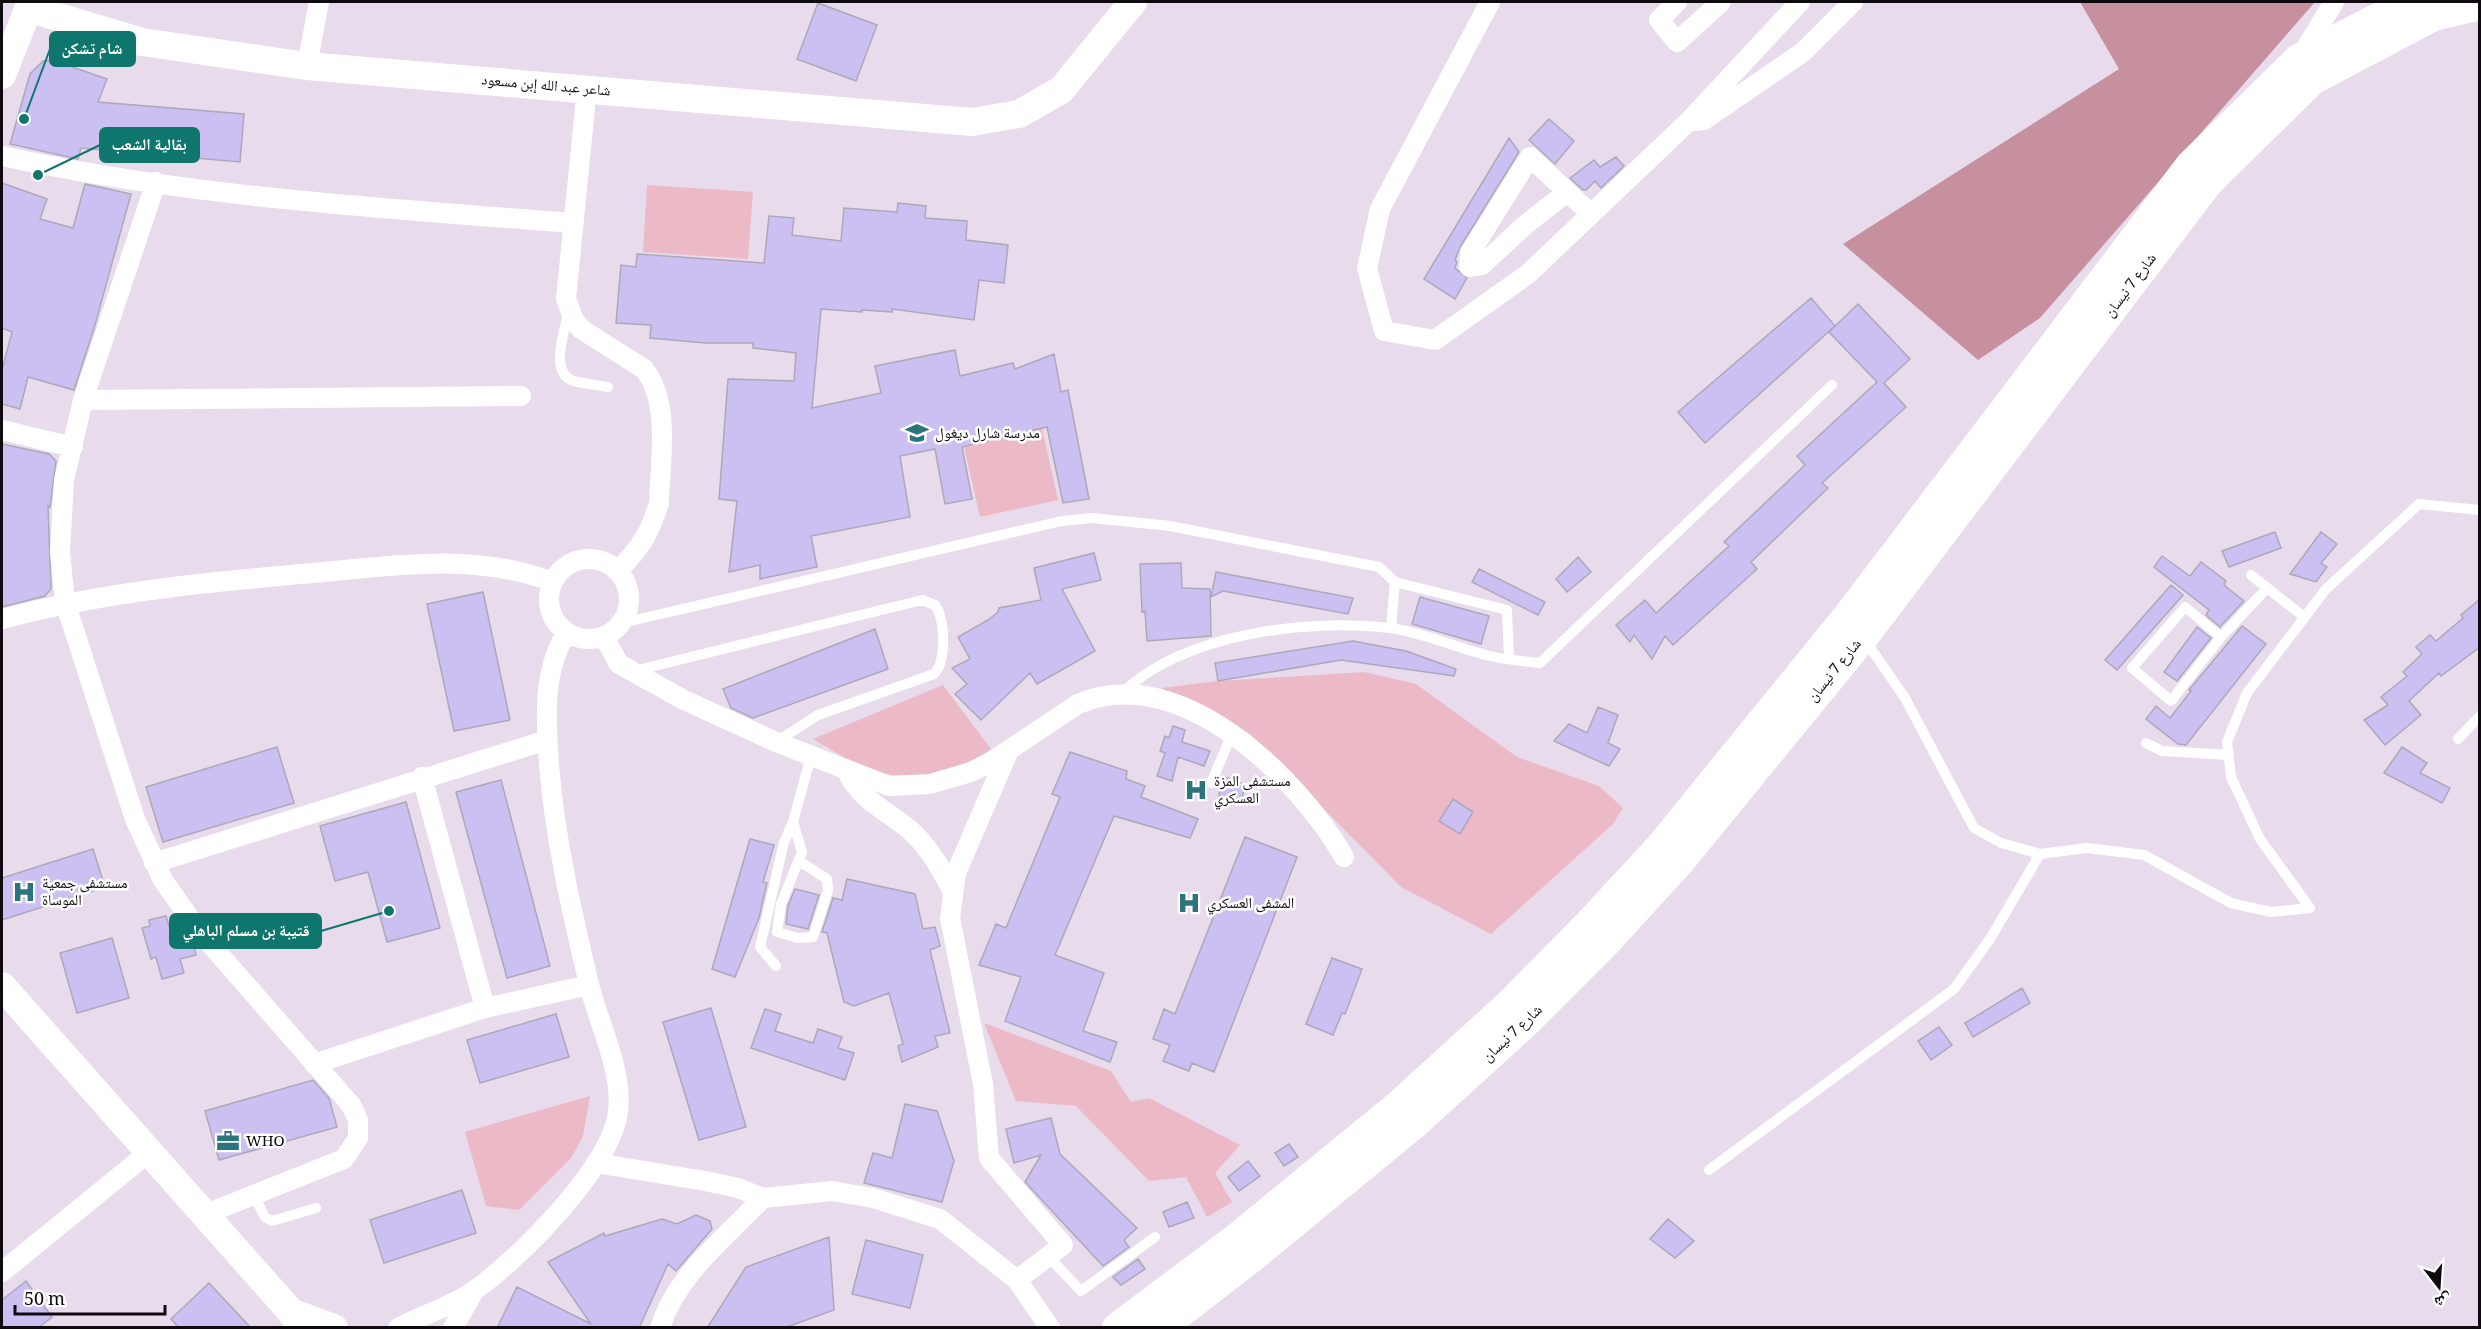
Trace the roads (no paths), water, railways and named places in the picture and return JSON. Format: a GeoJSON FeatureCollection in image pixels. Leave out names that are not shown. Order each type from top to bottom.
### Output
{"type":"FeatureCollection","features":[{"type":"Feature","properties":{"kind":"main road","name":"شارع 7 نيسان"},"geometry":{"type":"LineString","coordinates":[[1159,1328],[1251,1257],[1414,1123],[1526,1021],[1606,941],[1679,861],[1856,626],[2191,166],[2299,60],[2411,2]]}},
{"type":"Feature","properties":{"kind":"main road","name":"شارع 7 نيسان"},"geometry":{"type":"LineString","coordinates":[[1118,1328],[1237,1239],[1363,1135],[1510,1005],[1662,846],[1856,626],[2208,181],[2312,79],[2433,15],[2480,4]]}},
{"type":"Feature","properties":{"kind":"street"},"geometry":{"type":"LineString","coordinates":[[307,66],[319,2]]}},
{"type":"Feature","properties":{"kind":"street","name":"شاعر عبد الله إبن مسعود"},"geometry":{"type":"LineString","coordinates":[[29,5],[142,42],[307,66],[972,122],[1019,114],[1061,90],[1133,2]]}},
{"type":"Feature","properties":{"kind":"street"},"geometry":{"type":"LineString","coordinates":[[1490,2],[1380,209],[1367,268],[1384,331],[1435,340],[1528,274],[1688,122],[1800,2]]}},
{"type":"Feature","properties":{"kind":"street"},"geometry":{"type":"LineString","coordinates":[[1677,2],[1659,20],[1677,42],[1721,2]]}},
{"type":"Feature","properties":{"kind":"street"},"geometry":{"type":"LineString","coordinates":[[1688,122],[1704,120],[1803,52],[1853,2]]}},
{"type":"Feature","properties":{"kind":"street"},"geometry":{"type":"LineString","coordinates":[[2299,60],[2334,2]]}},
{"type":"Feature","properties":{"kind":"street"},"geometry":{"type":"LineString","coordinates":[[2,75],[29,5]]}},
{"type":"Feature","properties":{"kind":"street"},"geometry":{"type":"LineString","coordinates":[[587,88],[566,287],[569,310],[574,320],[589,337],[644,369],[657,390],[660,402],[659,503],[644,540],[617,571]]}},
{"type":"Feature","properties":{"kind":"street"},"geometry":{"type":"LineString","coordinates":[[2,156],[72,171],[369,207],[573,223]]}},
{"type":"Feature","properties":{"kind":"street"},"geometry":{"type":"LineString","coordinates":[[1568,192],[1524,226],[1482,265],[1469,267],[1470,253],[1530,157],[1568,192],[1591,214]]}},
{"type":"Feature","properties":{"kind":"street"},"geometry":{"type":"LineString","coordinates":[[156,182],[82,400],[64,480],[60,516],[60,552],[65,602],[135,819],[154,863],[185,915],[355,1112],[359,1129],[355,1146],[337,1163],[202,1215]]}},
{"type":"Feature","properties":{"kind":"street"},"geometry":{"type":"LineString","coordinates":[[82,400],[521,396]]}},
{"type":"Feature","properties":{"kind":"street"},"geometry":{"type":"LineString","coordinates":[[2,430],[73,447]]}},
{"type":"Feature","properties":{"kind":"street"},"geometry":{"type":"LineString","coordinates":[[582,559],[607,563],[617,571],[628,590],[627,613],[622,623],[604,637],[591,640],[566,633],[551,614],[548,603],[552,582],[565,567],[582,559]]}},
{"type":"Feature","properties":{"kind":"street"},"geometry":{"type":"LineString","coordinates":[[2,619],[65,602],[266,577],[468,563],[511,568],[552,582]]}},
{"type":"Feature","properties":{"kind":"street"},"geometry":{"type":"LineString","coordinates":[[398,1328],[474,1291],[501,1269],[552,1219],[596,1163],[614,1130],[618,1094],[589,986],[558,832],[547,740],[547,680],[552,661],[566,633]]}},
{"type":"Feature","properties":{"kind":"street"},"geometry":{"type":"LineString","coordinates":[[604,637],[612,656],[631,672],[776,742],[889,786],[930,784],[972,772],[1078,704],[1099,696],[1122,693],[1162,701],[1200,716],[1232,734],[1273,768],[1319,819],[1344,857]]}},
{"type":"Feature","properties":{"kind":"street"},"geometry":{"type":"LineString","coordinates":[[154,863],[422,777],[547,740]]}},
{"type":"Feature","properties":{"kind":"street"},"geometry":{"type":"LineString","coordinates":[[1009,750],[963,857],[952,890],[952,933],[982,1084],[989,1158],[1063,1245],[1017,1280]]}},
{"type":"Feature","properties":{"kind":"street"},"geometry":{"type":"LineString","coordinates":[[846,769],[865,798],[906,827],[920,840],[943,872],[952,890]]}},
{"type":"Feature","properties":{"kind":"street"},"geometry":{"type":"LineString","coordinates":[[422,777],[485,1008]]}},
{"type":"Feature","properties":{"kind":"street"},"geometry":{"type":"LineString","coordinates":[[2,986],[296,1320],[334,1328]]}},
{"type":"Feature","properties":{"kind":"street"},"geometry":{"type":"LineString","coordinates":[[314,1064],[485,1008],[589,986]]}},
{"type":"Feature","properties":{"kind":"street"},"geometry":{"type":"LineString","coordinates":[[2,1272],[148,1153]]}},
{"type":"Feature","properties":{"kind":"street"},"geometry":{"type":"LineString","coordinates":[[596,1163],[705,1181],[738,1188],[763,1198],[832,1191],[873,1198],[940,1219],[972,1242],[1017,1280],[1050,1328]]}},
{"type":"Feature","properties":{"kind":"street"},"geometry":{"type":"LineString","coordinates":[[660,1328],[664,1314],[686,1278],[763,1198]]}},
{"type":"Feature","properties":{"kind":"street"},"geometry":{"type":"LineString","coordinates":[[453,1328],[474,1291]]}},
{"type":"Feature","properties":{"kind":"lane"},"geometry":{"type":"LineString","coordinates":[[569,310],[560,361],[563,372],[572,380],[608,387]]}},
{"type":"Feature","properties":{"kind":"lane"},"geometry":{"type":"LineString","coordinates":[[1122,693],[1144,674],[1168,659],[1236,638],[1303,626],[1391,628],[1491,657],[1540,663],[1832,385]]}},
{"type":"Feature","properties":{"kind":"lane"},"geometry":{"type":"LineString","coordinates":[[1856,626],[1905,698],[1974,828],[2001,843],[2040,854],[2087,848],[2144,855],[2231,903],[2271,912],[2310,908],[2260,839],[2231,777],[2227,742],[2247,693],[2326,589],[2420,504],[2480,510]]}},
{"type":"Feature","properties":{"kind":"lane"},"geometry":{"type":"LineString","coordinates":[[622,623],[1078,519],[1133,521],[1170,526],[1371,566],[1387,572],[1395,582],[1507,610],[1509,659]]}},
{"type":"Feature","properties":{"kind":"lane"},"geometry":{"type":"LineString","coordinates":[[2251,575],[2304,617]]}},
{"type":"Feature","properties":{"kind":"lane"},"geometry":{"type":"LineString","coordinates":[[1391,628],[1395,582]]}},
{"type":"Feature","properties":{"kind":"lane"},"geometry":{"type":"LineString","coordinates":[[2221,637],[2185,607],[2133,668],[2170,701],[2221,637],[2267,588]]}},
{"type":"Feature","properties":{"kind":"lane"},"geometry":{"type":"LineString","coordinates":[[631,672],[922,600],[935,605],[940,616],[944,659],[934,674],[818,715],[789,731],[776,742]]}},
{"type":"Feature","properties":{"kind":"lane"},"geometry":{"type":"LineString","coordinates":[[2458,739],[2480,716]]}},
{"type":"Feature","properties":{"kind":"lane"},"geometry":{"type":"LineString","coordinates":[[1211,783],[1232,734]]}},
{"type":"Feature","properties":{"kind":"lane"},"geometry":{"type":"LineString","coordinates":[[2146,743],[2162,751],[2229,755]]}},
{"type":"Feature","properties":{"kind":"lane"},"geometry":{"type":"LineString","coordinates":[[776,966],[760,947],[784,842],[793,822],[811,756]]}},
{"type":"Feature","properties":{"kind":"lane"},"geometry":{"type":"LineString","coordinates":[[793,822],[802,852],[781,904],[777,932],[798,938],[813,937],[828,890],[827,879],[799,861]]}},
{"type":"Feature","properties":{"kind":"lane"},"geometry":{"type":"LineString","coordinates":[[1709,1170],[1954,989],[1990,939],[2040,854]]}},
{"type":"Feature","properties":{"kind":"lane"},"geometry":{"type":"LineString","coordinates":[[253,1194],[265,1218],[272,1221],[316,1208]]}},
{"type":"Feature","properties":{"kind":"lane"},"geometry":{"type":"LineString","coordinates":[[1047,1256],[1082,1291],[1155,1237]]}},
{"type":"Feature","properties":{"kind":"place","name":"شام تشكن"},"geometry":{"type":"Point","coordinates":[24,119]}},
{"type":"Feature","properties":{"kind":"place","name":"بقالية الشعب"},"geometry":{"type":"Point","coordinates":[38,175]}},
{"type":"Feature","properties":{"kind":"place","name":"مدرسة شارل ديغول"},"geometry":{"type":"Point","coordinates":[917,433]}},
{"type":"Feature","properties":{"kind":"place","name":"مستشفى المزة العسكري"},"geometry":{"type":"Point","coordinates":[1196,790]}},
{"type":"Feature","properties":{"kind":"place","name":"مستشفى جمعية الموساة"},"geometry":{"type":"Point","coordinates":[24,892]}},
{"type":"Feature","properties":{"kind":"place","name":"المشفى العسكري"},"geometry":{"type":"Point","coordinates":[1189,903]}},
{"type":"Feature","properties":{"kind":"place","name":"قتيبة بن مسلم الباهلي"},"geometry":{"type":"Point","coordinates":[389,911]}},
{"type":"Feature","properties":{"kind":"place","name":"WHO"},"geometry":{"type":"Point","coordinates":[228,1141]}}]}
